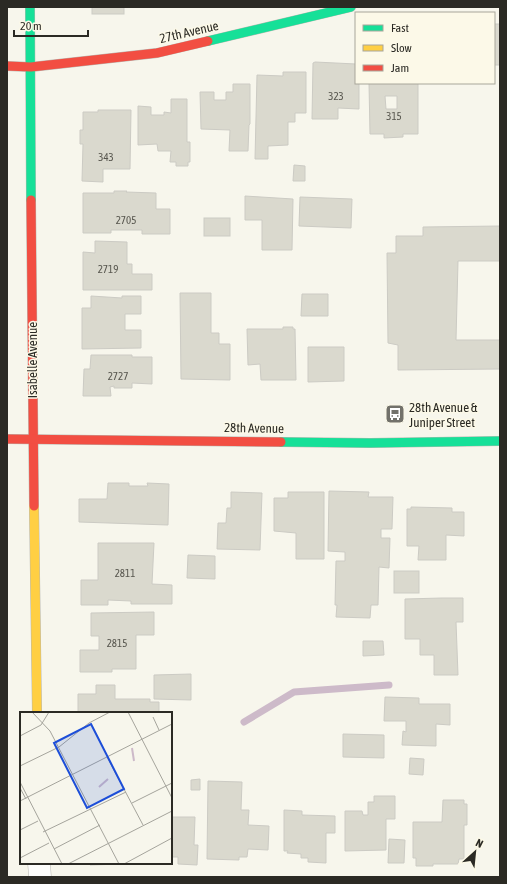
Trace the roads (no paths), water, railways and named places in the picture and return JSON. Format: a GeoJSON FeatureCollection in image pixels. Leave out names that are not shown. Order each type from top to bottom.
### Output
{"type":"FeatureCollection","features":[{"type":"Feature","properties":{"kind":"street","name":"Isabelle Avenue"},"geometry":{"type":"LineString","coordinates":[[30,7],[32,439],[37,712]]}},
{"type":"Feature","properties":{"kind":"street","name":"27th Avenue"},"geometry":{"type":"LineString","coordinates":[[7,66],[30,67],[157,53],[351,7]]}},
{"type":"Feature","properties":{"kind":"street","name":"28th Avenue"},"geometry":{"type":"LineString","coordinates":[[7,439],[370,443],[500,441]]}},
{"type":"Feature","properties":{"kind":"street"},"geometry":{"type":"LineString","coordinates":[[39,864],[40,877]]}},
{"type":"Feature","properties":{"kind":"waterway"},"geometry":{"type":"LineString","coordinates":[[244,722],[294,692],[389,685]]}},
{"type":"Feature","properties":{"kind":"place","name":"28th Avenue & Juniper Street"},"geometry":{"type":"Point","coordinates":[395,414]}}]}
